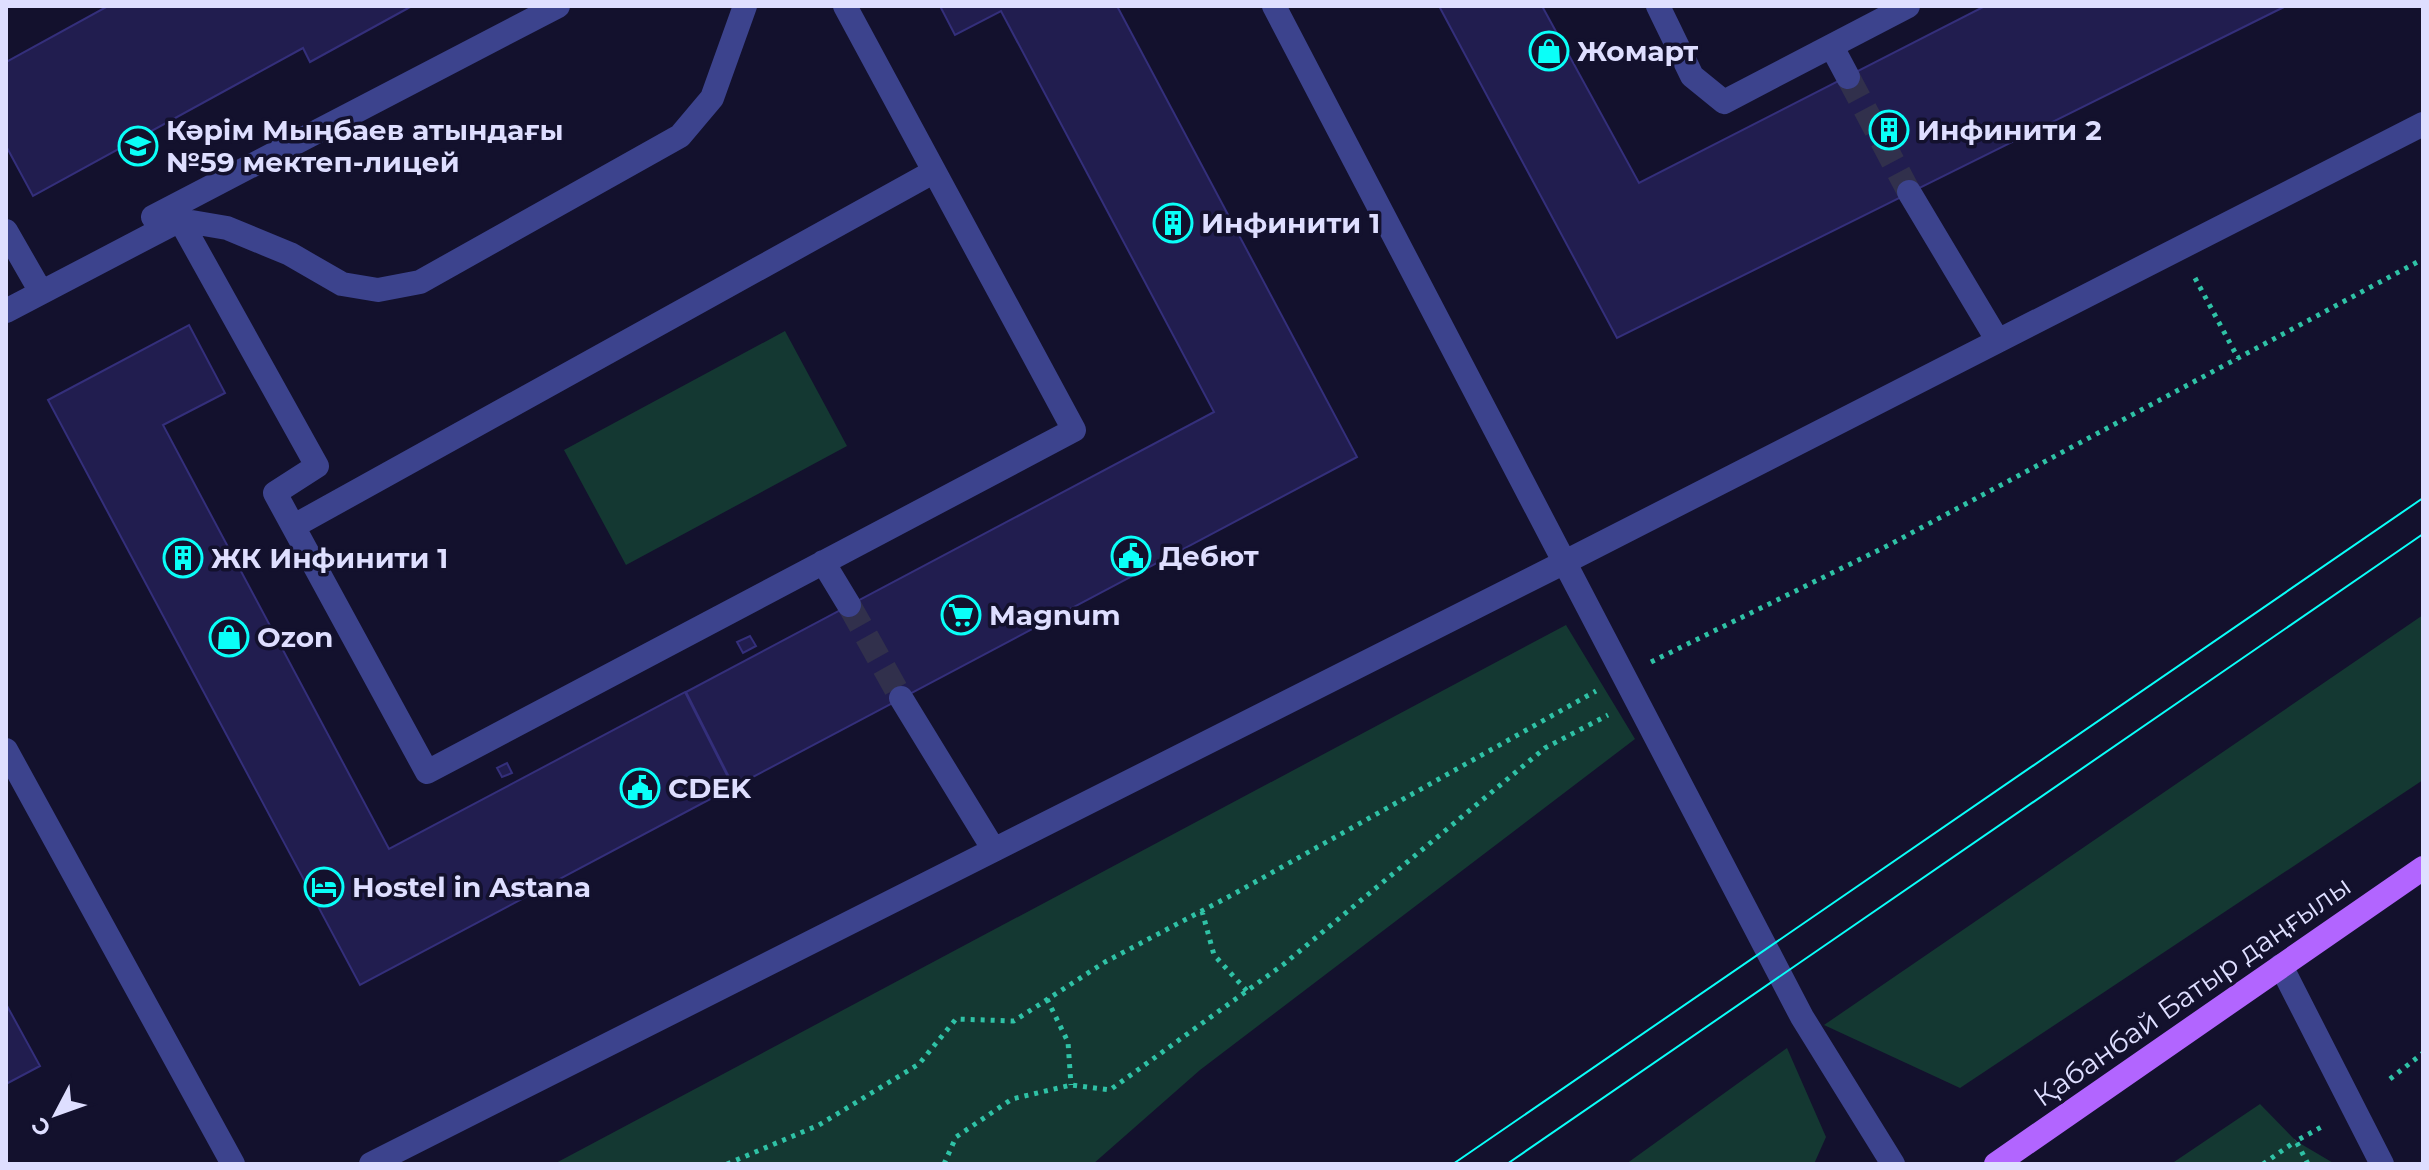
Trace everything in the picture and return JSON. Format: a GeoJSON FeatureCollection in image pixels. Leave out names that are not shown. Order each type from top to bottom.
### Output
{"type":"FeatureCollection","features":[{"type":"Feature","properties":{"kind":"main road","name":"Қабанбай Батыр даңғылы"},"geometry":{"type":"LineString","coordinates":[[1996,1164],[2423,868]]}},
{"type":"Feature","properties":{"kind":"street"},"geometry":{"type":"LineString","coordinates":[[6,311],[37,286],[558,6]]}},
{"type":"Feature","properties":{"kind":"street"},"geometry":{"type":"LineString","coordinates":[[37,286],[180,220],[227,228],[290,254],[342,284],[378,290],[420,282],[680,136],[712,98],[745,6]]}},
{"type":"Feature","properties":{"kind":"street"},"geometry":{"type":"LineString","coordinates":[[180,220],[317,466],[275,493],[427,772],[1074,430],[845,6]]}},
{"type":"Feature","properties":{"kind":"street"},"geometry":{"type":"LineString","coordinates":[[1274,6],[1802,1017],[1893,1164]]}},
{"type":"Feature","properties":{"kind":"street"},"geometry":{"type":"LineString","coordinates":[[1658,6],[1692,76],[1724,102],[1908,6]]}},
{"type":"Feature","properties":{"kind":"street"},"geometry":{"type":"LineString","coordinates":[[1832,47],[1848,77]]}},
{"type":"Feature","properties":{"kind":"street"},"geometry":{"type":"LineString","coordinates":[[371,1164],[1565,562],[2423,124]]}},
{"type":"Feature","properties":{"kind":"street"},"geometry":{"type":"LineString","coordinates":[[294,526],[933,172]]}},
{"type":"Feature","properties":{"kind":"street"},"geometry":{"type":"LineString","coordinates":[[1909,192],[1998,341]]}},
{"type":"Feature","properties":{"kind":"street"},"geometry":{"type":"LineString","coordinates":[[6,231],[37,286]]}},
{"type":"Feature","properties":{"kind":"street"},"geometry":{"type":"LineString","coordinates":[[823,562],[849,605]]}},
{"type":"Feature","properties":{"kind":"street"},"geometry":{"type":"LineString","coordinates":[[901,698],[994,850]]}},
{"type":"Feature","properties":{"kind":"street"},"geometry":{"type":"LineString","coordinates":[[6,750],[233,1164]]}},
{"type":"Feature","properties":{"kind":"street"},"geometry":{"type":"LineString","coordinates":[[2281,966],[2382,1164]]}},
{"type":"Feature","properties":{"kind":"path"},"geometry":{"type":"LineString","coordinates":[[2180,249],[2238,358]]}},
{"type":"Feature","properties":{"kind":"path"},"geometry":{"type":"LineString","coordinates":[[727,1164],[819,1125],[919,1064],[956,1019],[1014,1021],[1105,962],[1625,675],[1889,545],[2423,259]]}},
{"type":"Feature","properties":{"kind":"path"},"geometry":{"type":"LineString","coordinates":[[944,1164],[956,1137],[1012,1099],[1071,1085],[1110,1090],[1284,964],[1545,748],[1638,700]]}},
{"type":"Feature","properties":{"kind":"path"},"geometry":{"type":"LineString","coordinates":[[1202,911],[1214,955],[1247,991]]}},
{"type":"Feature","properties":{"kind":"path"},"geometry":{"type":"LineString","coordinates":[[1047,999],[1068,1042],[1071,1085]]}},
{"type":"Feature","properties":{"kind":"path"},"geometry":{"type":"LineString","coordinates":[[2390,1079],[2423,1053]]}},
{"type":"Feature","properties":{"kind":"path"},"geometry":{"type":"LineString","coordinates":[[2263,1164],[2332,1121]]}},
{"type":"Feature","properties":{"kind":"path"},"geometry":{"type":"LineString","coordinates":[[2296,1141],[2308,1164]]}},
{"type":"Feature","properties":{"kind":"green space"},"geometry":{"type":"Polygon","coordinates":[[[785,331],[847,446],[626,565],[564,450],[785,331]]]}},
{"type":"Feature","properties":{"kind":"green space"},"geometry":{"type":"Polygon","coordinates":[[[2423,615],[2423,780],[1960,1088],[1824,1025],[2423,615]]]}},
{"type":"Feature","properties":{"kind":"green space"},"geometry":{"type":"Polygon","coordinates":[[[1566,625],[1635,739],[1200,1070],[1093,1164],[554,1164],[1566,625]]]}},
{"type":"Feature","properties":{"kind":"green space"},"geometry":{"type":"Polygon","coordinates":[[[1787,1048],[1826,1137],[1814,1164],[1626,1164],[1787,1048]]]}},
{"type":"Feature","properties":{"kind":"green space"},"geometry":{"type":"Polygon","coordinates":[[[2260,1104],[2296,1141],[2335,1164],[2171,1164],[2260,1104]]]}},
{"type":"Feature","properties":{"kind":"building"},"geometry":{"type":"Polygon","coordinates":[[[108,6],[412,6],[310,62],[303,48],[33,196],[6,146],[6,62],[108,6]]]}},
{"type":"Feature","properties":{"kind":"building","name":"Инфинити 1"},"geometry":{"type":"Polygon","coordinates":[[[940,6],[1117,6],[1357,457],[734,787],[686,692],[1214,412],[1001,11],[955,35],[940,6]]]}},
{"type":"Feature","properties":{"kind":"building","name":"Инфинити 1"},"geometry":{"type":"Polygon","coordinates":[[[940,6],[1117,6],[1357,457],[734,787],[686,692],[1214,412],[1001,11],[955,35],[940,6]]]}},
{"type":"Feature","properties":{"kind":"building","name":"Инфинити 2"},"geometry":{"type":"Polygon","coordinates":[[[1439,6],[1542,6],[1639,183],[1985,6],[2286,6],[1617,338],[1439,6]]]}},
{"type":"Feature","properties":{"kind":"building","name":"ЖК Инфинити 1"},"geometry":{"type":"Polygon","coordinates":[[[189,325],[225,393],[163,425],[389,849],[685,692],[733,787],[360,985],[48,400],[189,325]]]}},
{"type":"Feature","properties":{"kind":"building","name":"ЖК Инфинити 1"},"geometry":{"type":"Polygon","coordinates":[[[189,325],[225,393],[163,425],[389,849],[685,692],[733,787],[360,985],[48,400],[189,325]]]}},
{"type":"Feature","properties":{"kind":"building"},"geometry":{"type":"Polygon","coordinates":[[[750,636],[756,646],[743,653],[737,642],[750,636]]]}},
{"type":"Feature","properties":{"kind":"building"},"geometry":{"type":"Polygon","coordinates":[[[507,763],[512,773],[502,777],[497,768],[507,763]]]}},
{"type":"Feature","properties":{"kind":"building"},"geometry":{"type":"Polygon","coordinates":[[[6,1004],[40,1066],[6,1084],[6,1004]]]}},
{"type":"Feature","properties":{"kind":"tunnel"},"geometry":{"type":"LineString","coordinates":[[1848,77],[1909,192]]}},
{"type":"Feature","properties":{"kind":"tunnel"},"geometry":{"type":"LineString","coordinates":[[849,605],[901,698]]}},
{"type":"Feature","properties":{"kind":"tram line"},"geometry":{"type":"LineString","coordinates":[[1453,1164],[2423,498]]}},
{"type":"Feature","properties":{"kind":"tram line"},"geometry":{"type":"LineString","coordinates":[[1507,1164],[2423,534]]}},
{"type":"Feature","properties":{"kind":"place","name":"Жомарт"},"geometry":{"type":"Point","coordinates":[1549,51]}},
{"type":"Feature","properties":{"kind":"place","name":"Инфинити 2"},"geometry":{"type":"Point","coordinates":[1889,130]}},
{"type":"Feature","properties":{"kind":"place","name":"Кәрім Мыңбаев атындағы №59 мектеп-лицей"},"geometry":{"type":"Point","coordinates":[138,146]}},
{"type":"Feature","properties":{"kind":"place","name":"Инфинити 1"},"geometry":{"type":"Point","coordinates":[1173,223]}},
{"type":"Feature","properties":{"kind":"place","name":"Дебют"},"geometry":{"type":"Point","coordinates":[1131,556]}},
{"type":"Feature","properties":{"kind":"place","name":"ЖК Инфинити 1"},"geometry":{"type":"Point","coordinates":[183,558]}},
{"type":"Feature","properties":{"kind":"place","name":"Magnum"},"geometry":{"type":"Point","coordinates":[961,615]}},
{"type":"Feature","properties":{"kind":"place","name":"Ozon"},"geometry":{"type":"Point","coordinates":[229,637]}},
{"type":"Feature","properties":{"kind":"place","name":"CDEK"},"geometry":{"type":"Point","coordinates":[640,788]}},
{"type":"Feature","properties":{"kind":"place","name":"Hostel in Astana"},"geometry":{"type":"Point","coordinates":[324,887]}}]}
